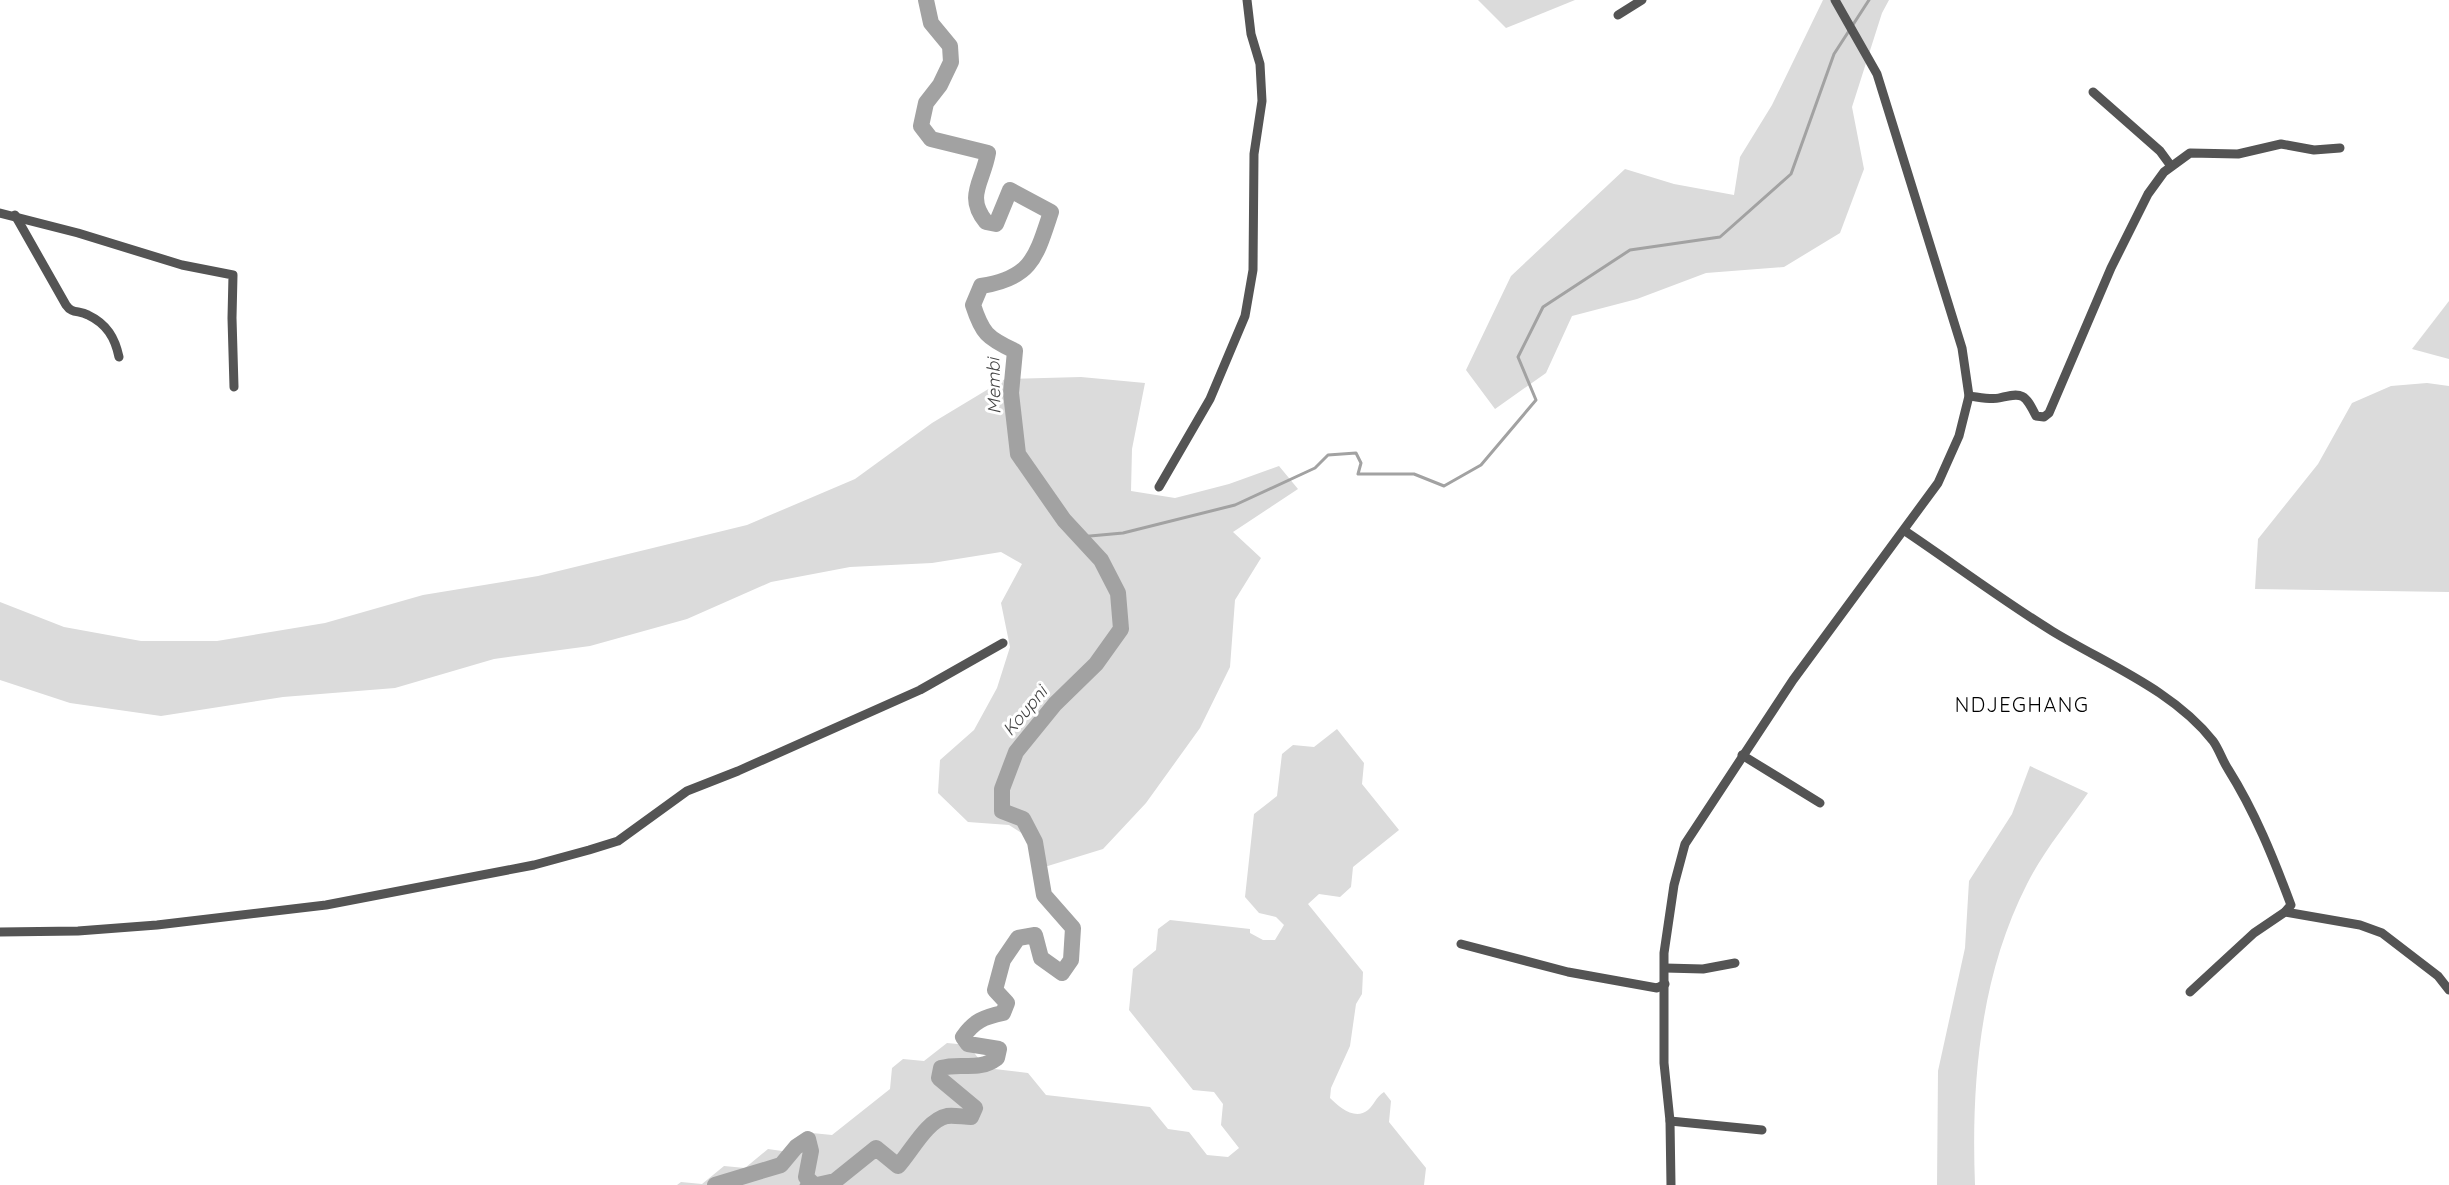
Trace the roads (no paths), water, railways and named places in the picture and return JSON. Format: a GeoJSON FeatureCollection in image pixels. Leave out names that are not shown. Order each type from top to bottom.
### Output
{"type":"FeatureCollection","features":[{"type":"Feature","properties":{"kind":"street"},"geometry":{"type":"LineString","coordinates":[[1159,487],[1210,399],[1245,316],[1253,270],[1254,154],[1262,101],[1260,64],[1251,34],[1247,0]]}},
{"type":"Feature","properties":{"kind":"street"},"geometry":{"type":"LineString","coordinates":[[1618,15],[1642,0]]}},
{"type":"Feature","properties":{"kind":"street"},"geometry":{"type":"LineString","coordinates":[[1671,1185],[1670,1121],[1664,1063],[1666,925],[1685,844],[1742,755],[1842,612],[1905,531],[1949,462],[1970,396],[1962,348],[1877,74],[1835,0]]}},
{"type":"Feature","properties":{"kind":"street"},"geometry":{"type":"LineString","coordinates":[[2092,92],[2160,150],[2171,166]]}},
{"type":"Feature","properties":{"kind":"street"},"geometry":{"type":"LineString","coordinates":[[1970,396],[1998,398],[2013,394],[2028,400],[2036,416],[2044,417],[2049,413],[2102,288],[2148,194],[2171,166],[2190,153],[2238,154],[2281,144],[2314,150],[2340,148]]}},
{"type":"Feature","properties":{"kind":"street"},"geometry":{"type":"LineString","coordinates":[[0,213],[15,215],[182,265],[234,275],[232,318],[234,387]]}},
{"type":"Feature","properties":{"kind":"street"},"geometry":{"type":"LineString","coordinates":[[15,215],[66,305],[74,312],[88,314],[110,331],[119,357]]}},
{"type":"Feature","properties":{"kind":"street"},"geometry":{"type":"LineString","coordinates":[[1905,531],[2053,632],[2098,655],[2166,697],[2191,717],[2214,742],[2244,792],[2267,842],[2291,905],[2285,912],[2254,933],[2190,992]]}},
{"type":"Feature","properties":{"kind":"street"},"geometry":{"type":"LineString","coordinates":[[0,932],[68,932],[157,925],[314,907],[534,866],[618,841],[687,791],[738,771],[920,690],[1003,643]]}},
{"type":"Feature","properties":{"kind":"street"},"geometry":{"type":"LineString","coordinates":[[1742,755],[1820,803]]}},
{"type":"Feature","properties":{"kind":"street"},"geometry":{"type":"LineString","coordinates":[[2285,912],[2360,925],[2382,933],[2438,976],[2449,990]]}},
{"type":"Feature","properties":{"kind":"street"},"geometry":{"type":"LineString","coordinates":[[1461,944],[1568,972],[1657,988],[1665,984]]}},
{"type":"Feature","properties":{"kind":"street"},"geometry":{"type":"LineString","coordinates":[[1665,968],[1703,969],[1735,963]]}},
{"type":"Feature","properties":{"kind":"street"},"geometry":{"type":"LineString","coordinates":[[1670,1121],[1762,1130]]}},
{"type":"Feature","properties":{"kind":"waterway","name":"Koupni"},"geometry":{"type":"LineString","coordinates":[[817,1185],[835,1181],[876,1148],[898,1166],[926,1130],[940,1119],[947,1116],[971,1117],[975,1108],[939,1078],[941,1068],[983,1065],[997,1058],[999,1049],[968,1044],[963,1037],[980,1020],[1003,1013],[1007,1003],[995,990],[1003,960],[1018,938],[1035,935],[1041,958],[1062,973],[1071,960],[1073,928],[1044,895],[1035,842],[1023,819],[1002,811],[1002,789],[1016,752],[1055,704],[1096,664],[1121,629],[1118,593],[1101,560],[1064,520],[1018,454],[1011,393],[1015,351],[987,334],[979,322],[973,305],[981,286],[1011,277],[1030,263],[1051,212],[1010,190],[996,224],[986,222],[980,213],[976,196],[988,153],[931,139],[921,126],[926,103],[940,85],[951,62],[950,46],[931,23],[926,0]]}},
{"type":"Feature","properties":{"kind":"waterway"},"geometry":{"type":"LineString","coordinates":[[1079,537],[1123,533],[1235,505],[1315,468],[1328,455],[1356,453],[1361,463],[1358,474],[1414,474],[1444,486],[1481,465],[1536,400],[1518,357],[1543,307],[1630,250],[1720,237],[1791,174],[1834,54],[1869,0]]}},
{"type":"Feature","properties":{"kind":"waterway","name":"Koupni"},"geometry":{"type":"LineString","coordinates":[[715,1185],[781,1165],[796,1147],[808,1139],[811,1151],[806,1177],[814,1185]]}},
{"type":"Feature","properties":{"kind":"waterway"},"geometry":{"type":"LineString","coordinates":[[801,1185],[806,1177]]}},
{"type":"Feature","properties":{"kind":"district","name":"NDJEGHANG"},"geometry":{"type":"Point","coordinates":[2022,705]}},
{"type":"Feature","properties":{"kind":"water label","name":"Membi"},"geometry":{"type":"Point","coordinates":[994,386]}}]}
